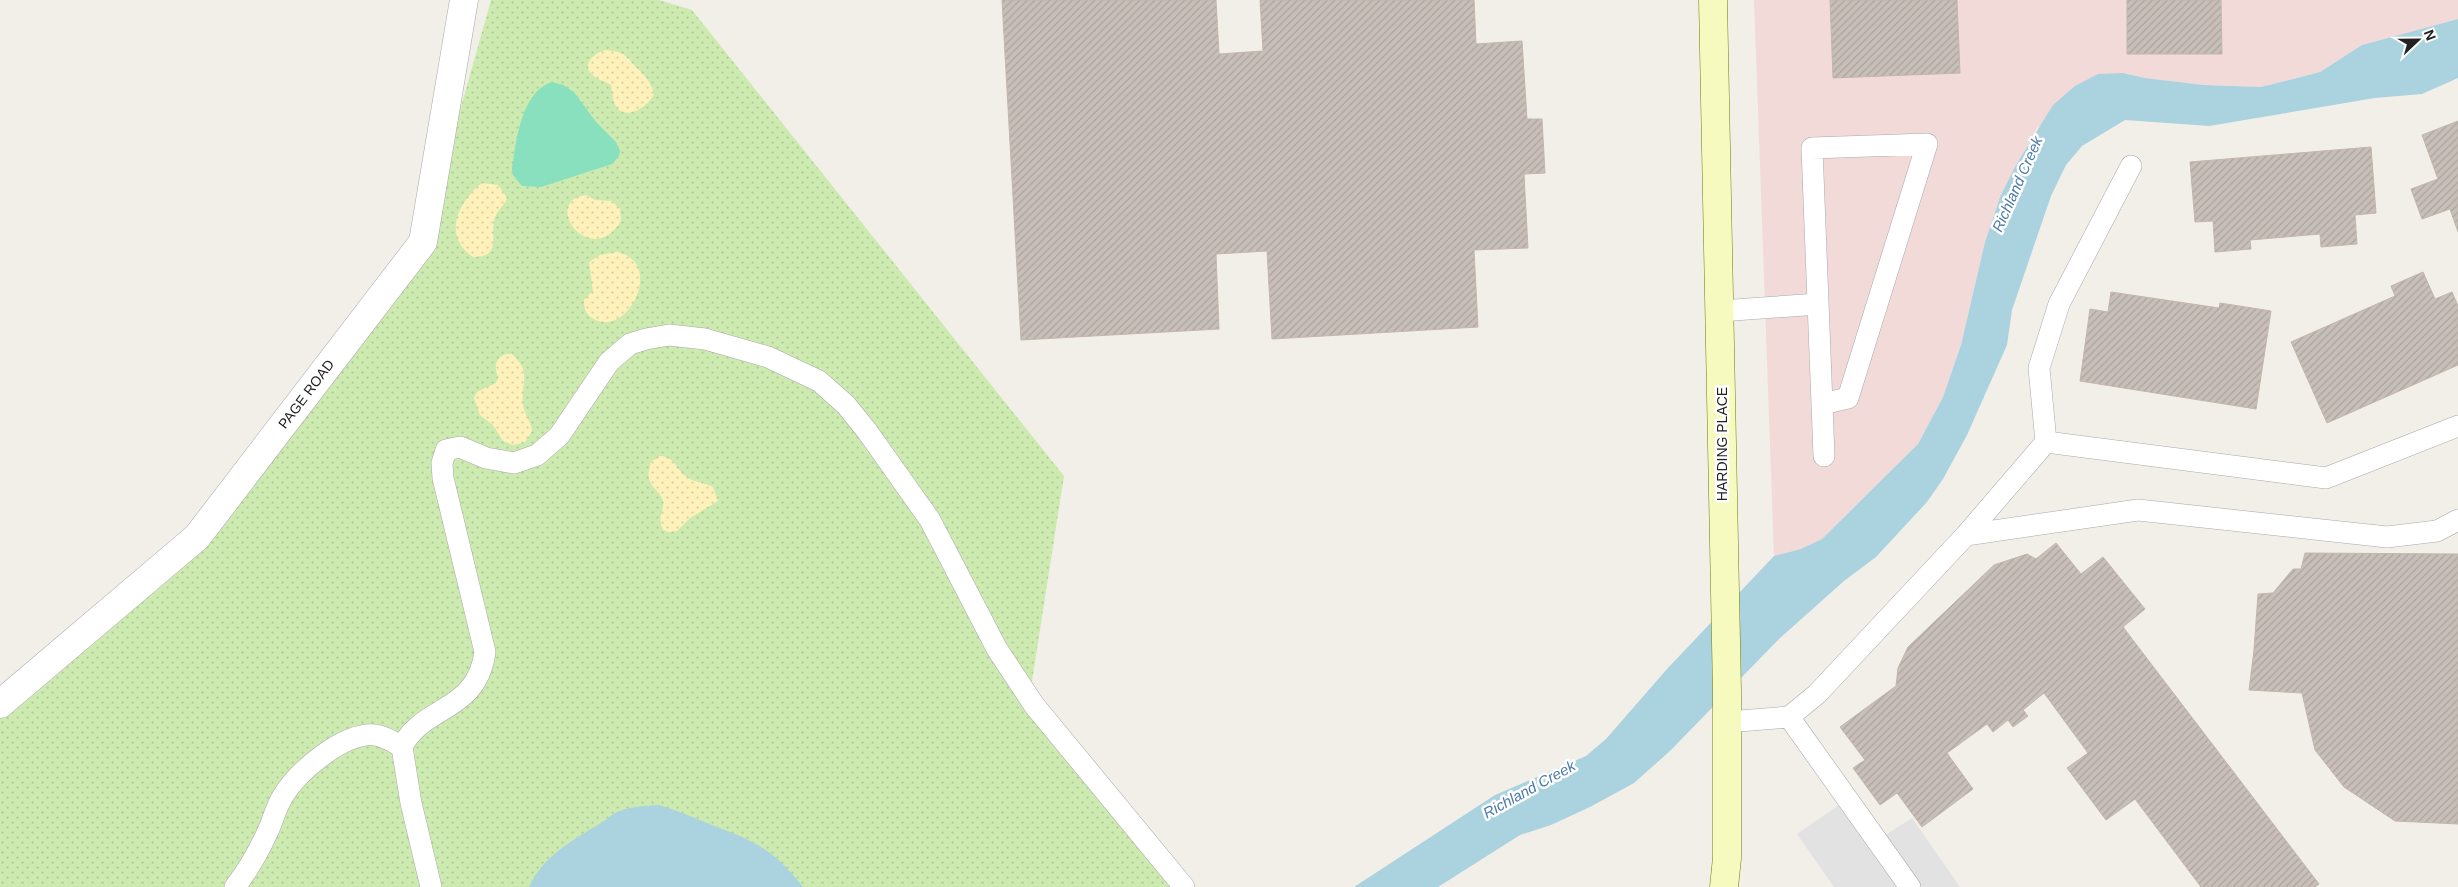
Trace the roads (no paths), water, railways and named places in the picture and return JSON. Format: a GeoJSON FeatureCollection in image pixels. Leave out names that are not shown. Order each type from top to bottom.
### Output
{"type":"FeatureCollection","features":[{"type":"Feature","properties":{"kind":"main road","name":"HARDING PLACE"},"geometry":{"type":"LineString","coordinates":[[1712,0],[1727,691],[1727,858],[1724,887]]}},
{"type":"Feature","properties":{"kind":"street","name":"PAGE ROAD"},"geometry":{"type":"LineString","coordinates":[[0,704],[196,537],[422,242],[464,0]]}},
{"type":"Feature","properties":{"kind":"lane"},"geometry":{"type":"LineString","coordinates":[[1822,404],[1848,398],[1927,144],[1812,148],[1824,456]]}},
{"type":"Feature","properties":{"kind":"lane"},"geometry":{"type":"LineString","coordinates":[[1727,722],[1789,717],[1817,694],[1966,536],[2046,442],[2039,368],[2059,304],[2130,166]]}},
{"type":"Feature","properties":{"kind":"lane"},"geometry":{"type":"LineString","coordinates":[[1720,310],[1818,304]]}},
{"type":"Feature","properties":{"kind":"lane"},"geometry":{"type":"LineString","coordinates":[[431,887],[411,802],[402,747],[412,730],[454,704],[466,694],[477,680],[483,666],[485,652],[443,478],[442,463],[446,450],[460,447],[500,462],[514,463],[527,461],[543,451],[559,436],[602,370],[618,352],[630,344],[669,335],[705,339],[768,357],[819,381],[846,405],[930,520],[980,617],[1020,685],[1064,743],[1184,887]]}},
{"type":"Feature","properties":{"kind":"lane"},"geometry":{"type":"LineString","coordinates":[[2046,442],[2326,478],[2458,426]]}},
{"type":"Feature","properties":{"kind":"lane"},"geometry":{"type":"LineString","coordinates":[[1966,536],[2138,510],[2387,537],[2437,531],[2458,520]]}},
{"type":"Feature","properties":{"kind":"lane"},"geometry":{"type":"LineString","coordinates":[[1789,717],[1910,887]]}},
{"type":"Feature","properties":{"kind":"lane"},"geometry":{"type":"LineString","coordinates":[[235,887],[257,853],[283,796],[317,760],[343,743],[366,735],[376,735],[402,747]]}},
{"type":"Feature","properties":{"kind":"water","name":"Richland Creek"},"geometry":{"type":"Polygon","coordinates":[[[2458,19],[2458,78],[2422,94],[2375,98],[2209,126],[2125,120],[2082,146],[2066,165],[2051,196],[2012,310],[2007,345],[1967,435],[1943,479],[1927,502],[1876,557],[1844,581],[1779,639],[1670,751],[1634,783],[1590,807],[1551,825],[1520,835],[1438,887],[1354,887],[1495,795],[1586,756],[1606,739],[1667,669],[1774,556],[1801,549],[1822,539],[1918,444],[1943,397],[1961,345],[1985,242],[2000,197],[2016,165],[2053,105],[2075,86],[2098,74],[2123,73],[2145,78],[2204,85],[2261,87],[2320,72],[2362,45],[2458,19]]]}},
{"type":"Feature","properties":{"kind":"water"},"geometry":{"type":"Polygon","coordinates":[[[659,805],[681,812],[755,843],[784,865],[803,887],[529,887],[542,866],[560,850],[612,815],[629,808],[659,805]]]}}]}
